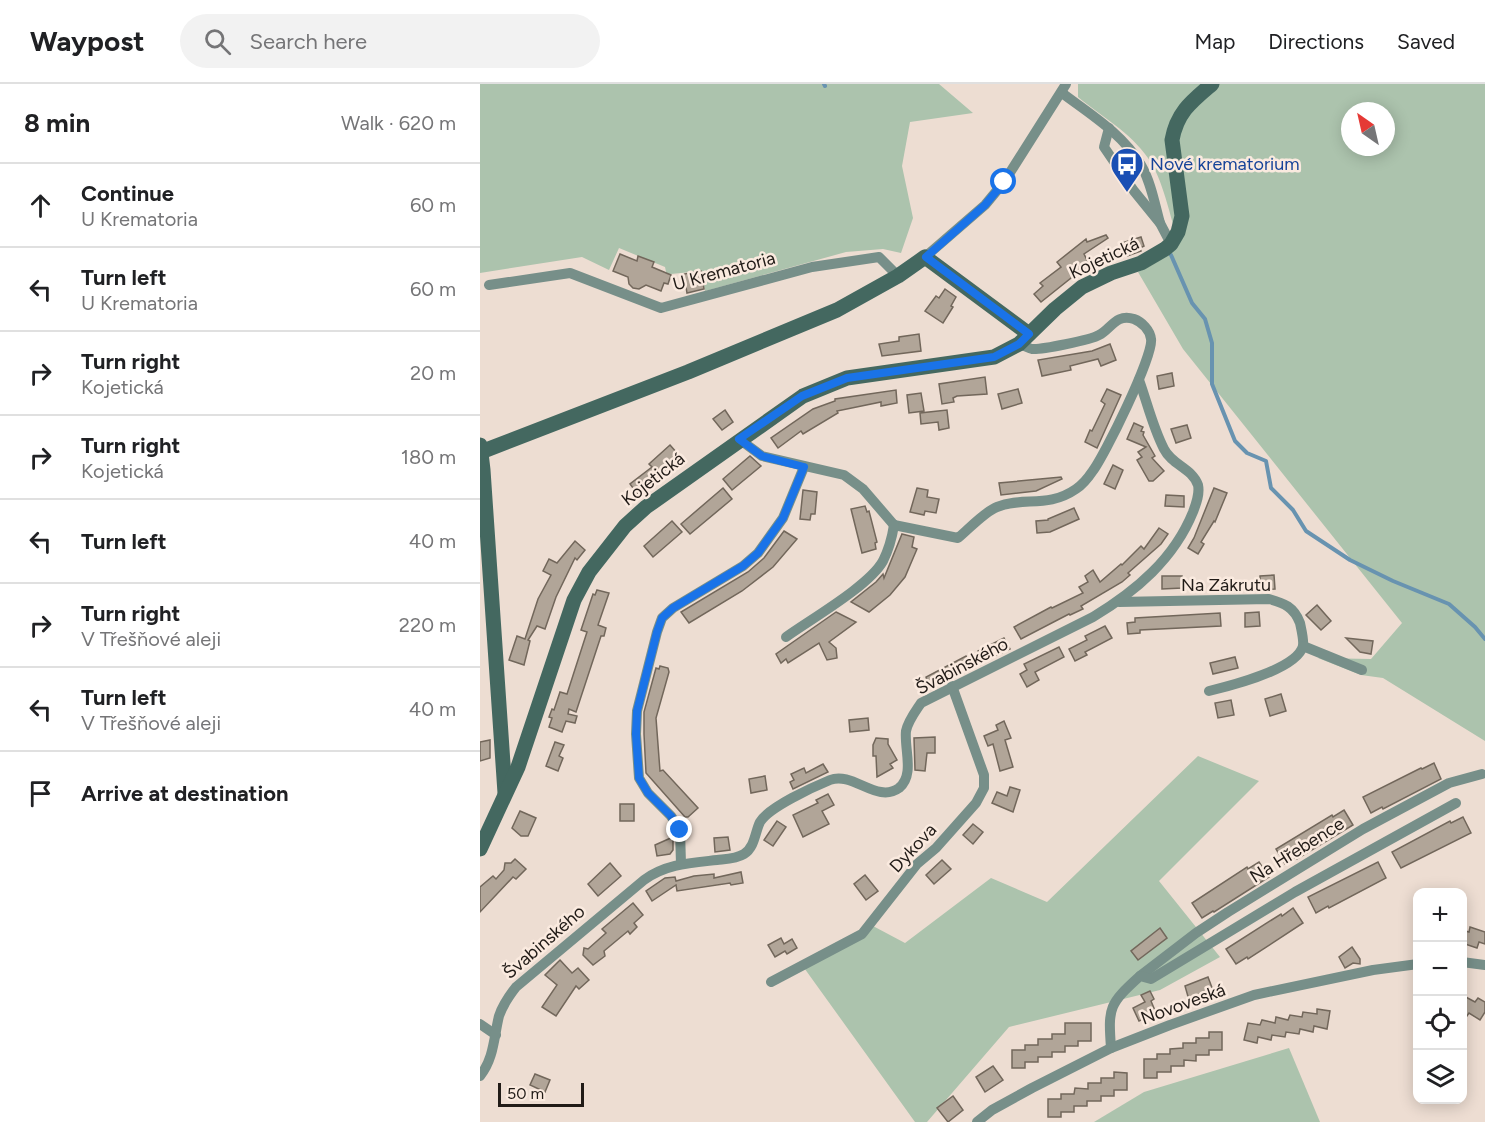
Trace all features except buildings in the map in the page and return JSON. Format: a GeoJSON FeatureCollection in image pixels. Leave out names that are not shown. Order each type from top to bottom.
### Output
{"type":"FeatureCollection","features":[{"type":"Feature","properties":{"kind":"street"},"geometry":{"type":"LineString","coordinates":[[1171,244],[1178,232],[1182,216],[1172,140],[1174,131],[1182,111],[1212,84]]}},
{"type":"Feature","properties":{"kind":"street"},"geometry":{"type":"LineString","coordinates":[[505,796],[480,449],[688,372],[837,310],[898,276],[926,257],[991,197],[1004,182],[1064,88]]}},
{"type":"Feature","properties":{"kind":"street","name":"Kojetická"},"geometry":{"type":"LineString","coordinates":[[480,849],[518,766],[574,600],[589,572],[618,534],[646,507],[802,396],[847,378],[994,357],[1024,339],[1054,309],[1082,287],[1111,273],[1141,263],[1171,244],[1160,223],[1142,166],[1108,128],[1064,88]]}},
{"type":"Feature","properties":{"kind":"street","name":"Kojetická"},"geometry":{"type":"LineString","coordinates":[[1108,128],[1104,147],[1134,191],[1160,223]]}},
{"type":"Feature","properties":{"kind":"street","name":"U Krematoria"},"geometry":{"type":"LineString","coordinates":[[489,285],[570,273],[661,308],[812,267],[879,257],[898,276]]}},
{"type":"Feature","properties":{"kind":"street"},"geometry":{"type":"LineString","coordinates":[[739,439],[762,456],[844,476],[862,489],[894,525],[957,538],[984,515],[998,507],[1059,498],[1078,488],[1104,454],[1139,380],[1152,340],[1148,329],[1133,318],[1124,318],[1112,322],[1100,335],[1033,349],[1005,315],[926,257]]}},
{"type":"Feature","properties":{"kind":"street","name":"Švabinského"},"geometry":{"type":"LineString","coordinates":[[480,1076],[491,1054],[500,1015],[507,998],[516,987],[657,870],[681,864],[734,858],[746,853],[760,823],[768,813],[832,779],[845,777],[867,788],[884,793],[898,788],[907,776],[906,731],[921,703],[1094,617],[1119,602],[1146,579],[1173,549],[1188,525],[1198,499],[1198,486],[1190,471],[1173,461],[1165,450],[1139,380]]}},
{"type":"Feature","properties":{"kind":"street"},"geometry":{"type":"LineString","coordinates":[[681,864],[680,830],[671,816],[648,793],[639,778],[637,711],[657,632],[662,618],[673,608],[743,566],[758,553],[783,518],[804,467]]}},
{"type":"Feature","properties":{"kind":"street"},"geometry":{"type":"LineString","coordinates":[[786,637],[868,579],[881,563],[890,546],[894,525]]}},
{"type":"Feature","properties":{"kind":"street","name":"Na Zákrutu"},"geometry":{"type":"LineString","coordinates":[[1119,602],[1269,599],[1286,603],[1295,612],[1300,624],[1303,646]]}},
{"type":"Feature","properties":{"kind":"street"},"geometry":{"type":"LineString","coordinates":[[1209,691],[1244,682],[1276,669],[1296,656],[1303,646],[1362,670]]}},
{"type":"Feature","properties":{"kind":"street","name":"Dykova"},"geometry":{"type":"LineString","coordinates":[[771,982],[862,934],[917,864],[936,848],[976,803],[984,788],[984,775],[952,686]]}},
{"type":"Feature","properties":{"kind":"street","name":"Na Hřebence"},"geometry":{"type":"LineString","coordinates":[[1111,1048],[1108,1016],[1116,997],[1140,976],[1228,912],[1363,829],[1449,783],[1482,774]]}},
{"type":"Feature","properties":{"kind":"street","name":"Na Hřebence"},"geometry":{"type":"LineString","coordinates":[[1140,976],[1151,979],[1295,892],[1456,803]]}},
{"type":"Feature","properties":{"kind":"street"},"geometry":{"type":"LineString","coordinates":[[1467,963],[1485,965]]}},
{"type":"Feature","properties":{"kind":"street","name":"Novoveská"},"geometry":{"type":"LineString","coordinates":[[977,1122],[992,1110],[1111,1048],[1254,995],[1372,970],[1413,965]]}},
{"type":"Feature","properties":{"kind":"street"},"geometry":{"type":"LineString","coordinates":[[480,1024],[496,1035]]}},
{"type":"Feature","properties":{"kind":"green space"},"geometry":{"type":"Polygon","coordinates":[[[480,84],[939,84],[973,113],[910,122],[902,166],[913,218],[901,253],[883,249],[846,252],[705,291],[701,271],[671,274],[668,281],[665,267],[619,248],[609,270],[582,257],[480,273],[480,84]]]}},
{"type":"Feature","properties":{"kind":"green space"},"geometry":{"type":"Polygon","coordinates":[[[1078,84],[1485,84],[1485,741],[1383,678],[1361,675],[1318,658],[1371,659],[1402,623],[1183,349],[1138,272],[1161,259],[1178,241],[1158,176],[1141,149],[1115,125],[1078,97],[1078,84]]]}},
{"type":"Feature","properties":{"kind":"green space"},"geometry":{"type":"Polygon","coordinates":[[[1198,756],[1259,781],[1159,881],[1220,957],[1160,990],[1009,1027],[927,1122],[915,1122],[802,965],[873,926],[905,943],[991,878],[1047,902],[1198,756]]]}},
{"type":"Feature","properties":{"kind":"green space"},"geometry":{"type":"Polygon","coordinates":[[[1289,1048],[1320,1122],[1094,1122],[1144,1092],[1289,1048]]]}},
{"type":"Feature","properties":{"kind":"waterway"},"geometry":{"type":"LineString","coordinates":[[1171,255],[1192,303],[1205,319],[1212,343],[1212,384],[1235,441],[1247,453],[1266,461],[1271,488],[1293,510],[1306,531],[1350,560],[1449,604],[1485,639]]}},
{"type":"Feature","properties":{"kind":"place","name":"Nové krematorium"},"geometry":{"type":"Point","coordinates":[1127,193]}},
{"type":"Feature","properties":{"kind":"route"},"geometry":{"type":"LineString","coordinates":[[680,830],[671,816],[648,793],[639,778],[637,711],[657,632],[662,618],[673,608],[743,566],[758,553],[783,518],[804,467],[762,456],[739,439],[802,396],[847,378],[994,357],[1019,344],[1029,334],[926,257],[985,205],[1004,182]]}}]}
